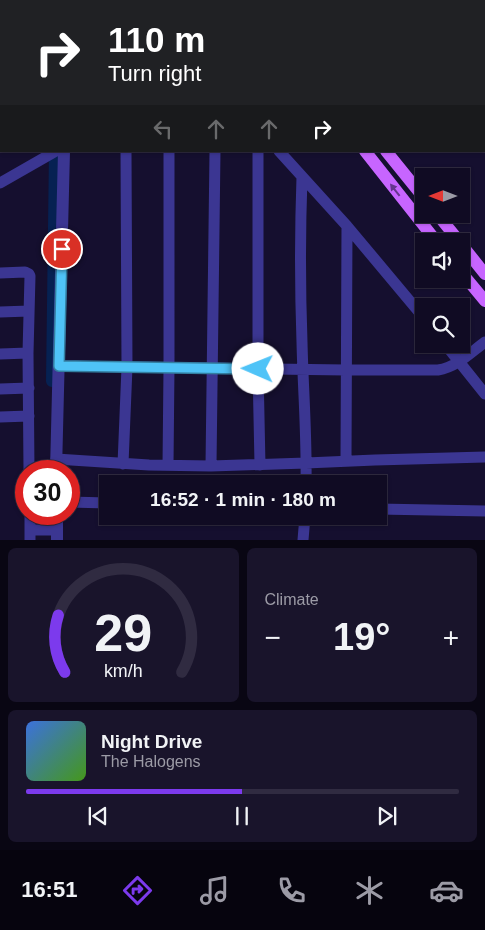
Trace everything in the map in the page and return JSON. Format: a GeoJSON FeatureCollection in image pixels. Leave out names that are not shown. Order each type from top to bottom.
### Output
{"type":"FeatureCollection","features":[{"type":"Feature","properties":{"kind":"main road"},"geometry":{"type":"LineString","coordinates":[[366,152],[430,233]]}},
{"type":"Feature","properties":{"kind":"main road"},"geometry":{"type":"LineString","coordinates":[[387,152],[415,187]]}},
{"type":"Feature","properties":{"kind":"main road"},"geometry":{"type":"LineString","coordinates":[[444,223],[452,233]]}},
{"type":"Feature","properties":{"kind":"main road"},"geometry":{"type":"LineString","coordinates":[[470,255],[485,274]]}},
{"type":"Feature","properties":{"kind":"main road"},"geometry":{"type":"LineString","coordinates":[[470,283],[485,301]]}},
{"type":"Feature","properties":{"kind":"street"},"geometry":{"type":"LineString","coordinates":[[0,182],[54,152]]}},
{"type":"Feature","properties":{"kind":"street"},"geometry":{"type":"LineString","coordinates":[[56,460],[64,152]]}},
{"type":"Feature","properties":{"kind":"street"},"geometry":{"type":"LineString","coordinates":[[123,464],[127,368],[126,152]]}},
{"type":"Feature","properties":{"kind":"street"},"geometry":{"type":"LineString","coordinates":[[168,465],[170,368],[169,152]]}},
{"type":"Feature","properties":{"kind":"street"},"geometry":{"type":"LineString","coordinates":[[211,466],[216,152]]}},
{"type":"Feature","properties":{"kind":"street"},"geometry":{"type":"LineString","coordinates":[[258,152],[260,465]]}},
{"type":"Feature","properties":{"kind":"street"},"geometry":{"type":"LineString","coordinates":[[281,152],[347,226],[415,307]]}},
{"type":"Feature","properties":{"kind":"street"},"geometry":{"type":"LineString","coordinates":[[302,177],[300,223],[306,475]]}},
{"type":"Feature","properties":{"kind":"street"},"geometry":{"type":"LineString","coordinates":[[346,461],[347,226]]}},
{"type":"Feature","properties":{"kind":"street"},"geometry":{"type":"LineString","coordinates":[[0,273],[26,272],[29,274],[31,282],[28,353],[29,460]]}},
{"type":"Feature","properties":{"kind":"street"},"geometry":{"type":"LineString","coordinates":[[0,312],[29,311]]}},
{"type":"Feature","properties":{"kind":"street"},"geometry":{"type":"LineString","coordinates":[[59,366],[438,370],[448,368],[459,362],[485,342]]}},
{"type":"Feature","properties":{"kind":"street"},"geometry":{"type":"LineString","coordinates":[[0,354],[28,353]]}},
{"type":"Feature","properties":{"kind":"street"},"geometry":{"type":"LineString","coordinates":[[452,353],[485,394]]}},
{"type":"Feature","properties":{"kind":"street"},"geometry":{"type":"LineString","coordinates":[[0,389],[29,388]]}},
{"type":"Feature","properties":{"kind":"street"},"geometry":{"type":"LineString","coordinates":[[0,417],[29,416]]}},
{"type":"Feature","properties":{"kind":"street"},"geometry":{"type":"LineString","coordinates":[[80,465],[211,466],[485,457]]}},
{"type":"Feature","properties":{"kind":"street"},"geometry":{"type":"LineString","coordinates":[[80,502],[99,503]]}},
{"type":"Feature","properties":{"kind":"street"},"geometry":{"type":"LineString","coordinates":[[387,510],[485,511]]}},
{"type":"Feature","properties":{"kind":"street"},"geometry":{"type":"LineString","coordinates":[[303,540],[304,525]]}},
{"type":"Feature","properties":{"kind":"street"},"geometry":{"type":"LineString","coordinates":[[32,533],[55,533]]}},
{"type":"Feature","properties":{"kind":"waterway"},"geometry":{"type":"LineString","coordinates":[[52,381],[55,152]]}},
{"type":"Feature","properties":{"kind":"route"},"geometry":{"type":"LineString","coordinates":[[62,249],[59,366],[258,369]]}}]}
